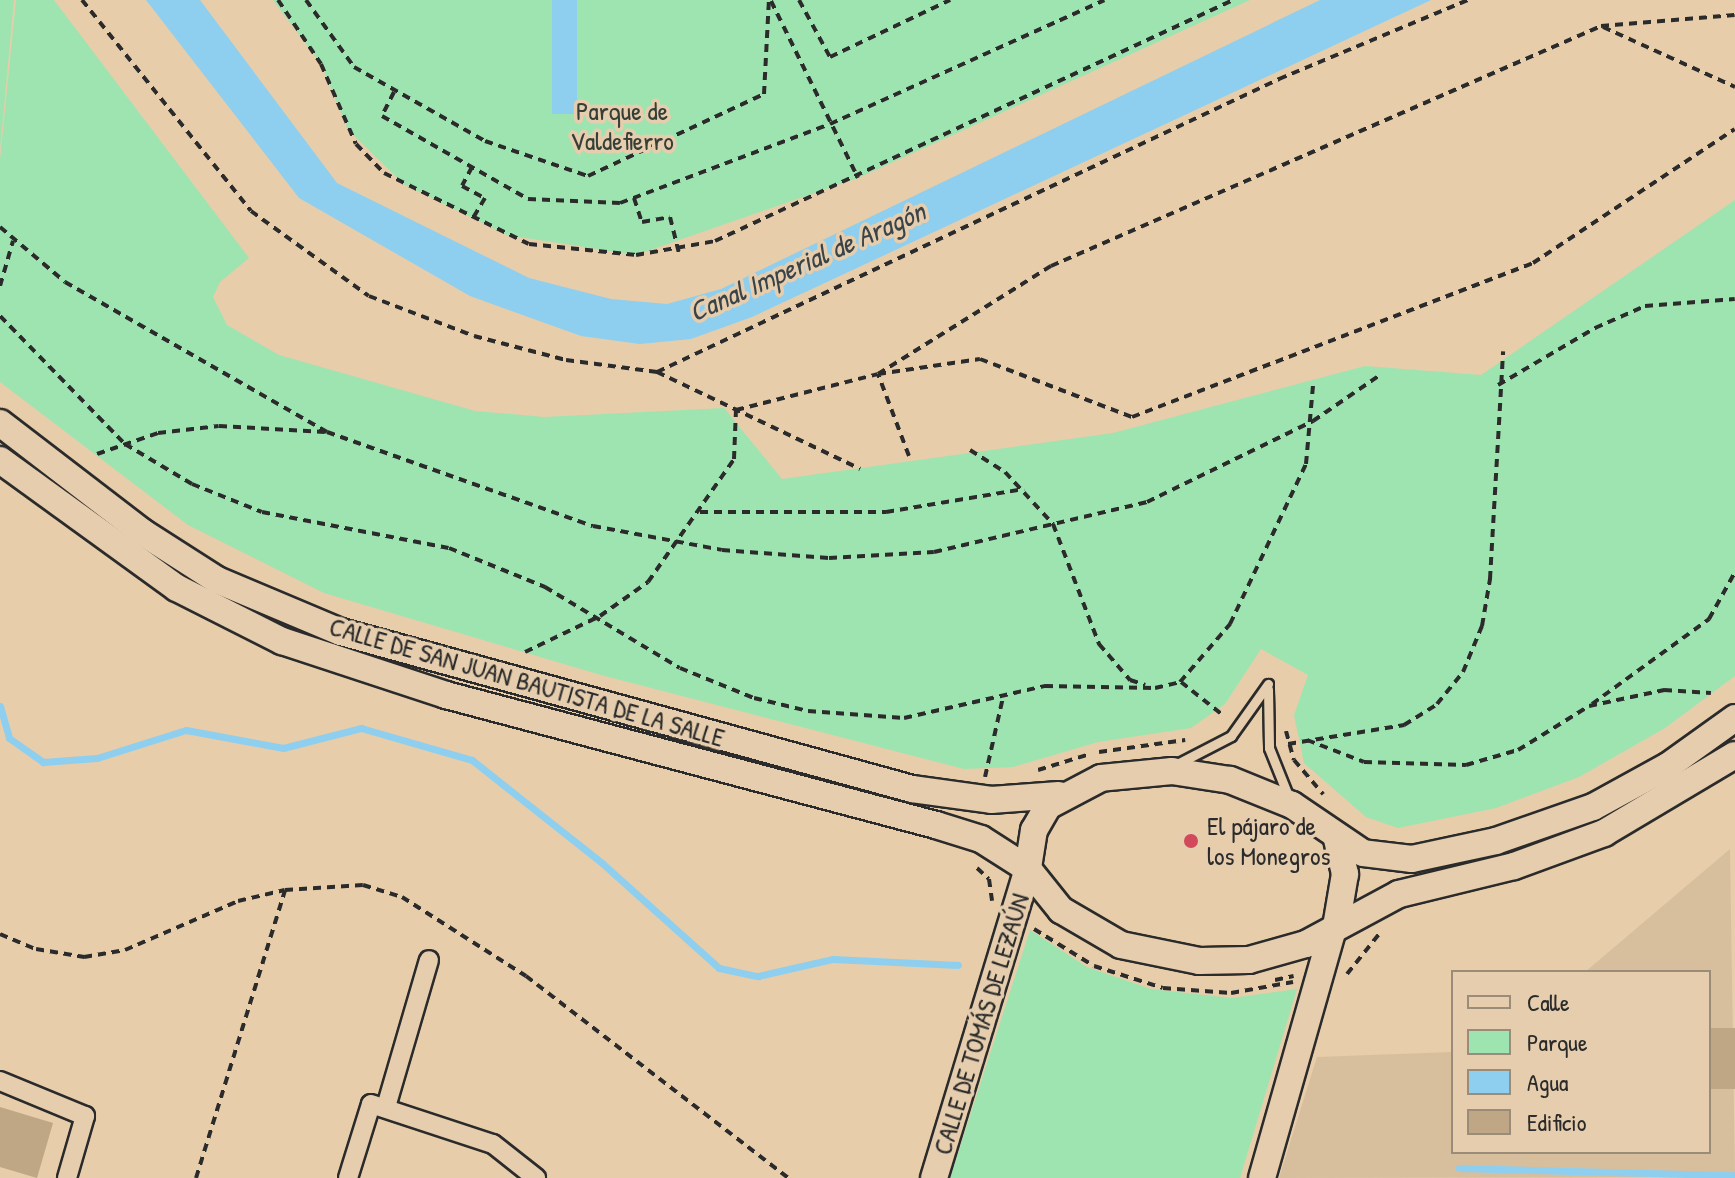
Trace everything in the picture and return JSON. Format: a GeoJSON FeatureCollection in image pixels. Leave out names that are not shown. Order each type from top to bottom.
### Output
{"type":"FeatureCollection","features":[{"type":"Feature","properties":{"kind":"main road","name":"CALLE DE SAN JUAN BAUTISTA DE LA SALLE"},"geometry":{"type":"LineString","coordinates":[[0,423],[142,532],[217,580],[341,632],[912,789],[991,800],[1059,795],[1101,778],[1153,772],[1211,775],[1292,805],[1337,838],[1394,859],[1509,838],[1643,781],[1735,718]]}},
{"type":"Feature","properties":{"kind":"main road","name":"CALLE DE SAN JUAN BAUTISTA DE LA SALLE"},"geometry":{"type":"LineString","coordinates":[[0,460],[165,581],[282,641],[446,695],[954,830],[1028,869],[1049,900],[1087,928],[1172,958],[1249,960],[1334,928],[1399,894],[1514,866],[1604,833],[1735,755]]}},
{"type":"Feature","properties":{"kind":"main road"},"geometry":{"type":"LineString","coordinates":[[1028,869],[1034,830],[1059,795]]}},
{"type":"Feature","properties":{"kind":"main road"},"geometry":{"type":"LineString","coordinates":[[1262,1178],[1334,928],[1345,874],[1337,838]]}},
{"type":"Feature","properties":{"kind":"main road","name":"CALLE DE TOMÁS DE LEZAÚN"},"geometry":{"type":"LineString","coordinates":[[934,1178],[1028,869]]}},
{"type":"Feature","properties":{"kind":"street"},"geometry":{"type":"LineString","coordinates":[[386,1107],[429,960]]}},
{"type":"Feature","properties":{"kind":"street"},"geometry":{"type":"LineString","coordinates":[[0,1081],[85,1116],[67,1178]]}},
{"type":"Feature","properties":{"kind":"street"},"geometry":{"type":"LineString","coordinates":[[348,1178],[371,1104],[493,1144],[536,1178]]}},
{"type":"Feature","properties":{"kind":"lane"},"geometry":{"type":"LineString","coordinates":[[1153,772],[1231,736],[1268,684],[1267,735],[1292,805]]}},
{"type":"Feature","properties":{"kind":"path"},"geometry":{"type":"LineString","coordinates":[[82,0],[251,211],[369,296],[474,336],[566,360],[657,372],[860,469]]}},
{"type":"Feature","properties":{"kind":"path"},"geometry":{"type":"LineString","coordinates":[[278,0],[321,64],[366,157],[420,195],[472,220],[558,249],[679,252],[858,178],[1233,0]]}},
{"type":"Feature","properties":{"kind":"path"},"geometry":{"type":"LineString","coordinates":[[306,0],[354,67],[394,92],[485,141],[588,176],[764,94],[770,0]]}},
{"type":"Feature","properties":{"kind":"path"},"geometry":{"type":"LineString","coordinates":[[770,0],[858,178]]}},
{"type":"Feature","properties":{"kind":"path"},"geometry":{"type":"LineString","coordinates":[[799,0],[830,57],[950,0]]}},
{"type":"Feature","properties":{"kind":"path"},"geometry":{"type":"LineString","coordinates":[[394,92],[382,116],[528,199],[620,203],[830,124],[1104,0]]}},
{"type":"Feature","properties":{"kind":"path"},"geometry":{"type":"LineString","coordinates":[[657,372],[1265,86],[1468,0]]}},
{"type":"Feature","properties":{"kind":"path"},"geometry":{"type":"LineString","coordinates":[[878,374],[1051,266],[1601,26],[1735,15]]}},
{"type":"Feature","properties":{"kind":"path"},"geometry":{"type":"LineString","coordinates":[[1601,26],[1735,87]]}},
{"type":"Feature","properties":{"kind":"path"},"geometry":{"type":"LineString","coordinates":[[736,410],[878,374],[980,359],[1132,417],[1533,263],[1735,129]]}},
{"type":"Feature","properties":{"kind":"path"},"geometry":{"type":"LineString","coordinates":[[472,167],[462,186],[485,198],[472,220]]}},
{"type":"Feature","properties":{"kind":"path"},"geometry":{"type":"LineString","coordinates":[[634,198],[642,222],[670,217],[679,252]]}},
{"type":"Feature","properties":{"kind":"path"},"geometry":{"type":"LineString","coordinates":[[0,227],[65,282],[327,432],[593,526],[676,545],[844,557],[934,552],[1147,502],[1313,421],[1380,375]]}},
{"type":"Feature","properties":{"kind":"path"},"geometry":{"type":"LineString","coordinates":[[0,286],[13,241]]}},
{"type":"Feature","properties":{"kind":"path"},"geometry":{"type":"LineString","coordinates":[[1498,386],[1595,328],[1645,306],[1735,299]]}},
{"type":"Feature","properties":{"kind":"path"},"geometry":{"type":"LineString","coordinates":[[0,316],[125,444],[192,484],[262,512],[449,548],[600,616],[680,668],[808,711],[904,718],[1045,686],[1155,688],[1180,682],[1230,624],[1306,464],[1313,421],[1313,385]]}},
{"type":"Feature","properties":{"kind":"path"},"geometry":{"type":"LineString","coordinates":[[1288,744],[1404,725],[1437,704],[1463,672],[1482,626],[1490,579],[1498,386],[1503,351]]}},
{"type":"Feature","properties":{"kind":"path"},"geometry":{"type":"LineString","coordinates":[[878,374],[909,456]]}},
{"type":"Feature","properties":{"kind":"path"},"geometry":{"type":"LineString","coordinates":[[525,652],[600,616],[648,582],[734,459],[736,410]]}},
{"type":"Feature","properties":{"kind":"path"},"geometry":{"type":"LineString","coordinates":[[97,454],[125,444],[219,426],[327,432]]}},
{"type":"Feature","properties":{"kind":"path"},"geometry":{"type":"LineString","coordinates":[[970,450],[1024,489],[1053,524],[1109,661],[1130,680],[1155,688]]}},
{"type":"Feature","properties":{"kind":"path"},"geometry":{"type":"LineString","coordinates":[[698,512],[886,512],[1024,489]]}},
{"type":"Feature","properties":{"kind":"path"},"geometry":{"type":"LineString","coordinates":[[1305,739],[1376,764],[1466,765],[1518,750],[1589,706],[1709,619],[1735,572]]}},
{"type":"Feature","properties":{"kind":"path"},"geometry":{"type":"LineString","coordinates":[[1180,682],[1226,718],[1220,723]]}},
{"type":"Feature","properties":{"kind":"path"},"geometry":{"type":"LineString","coordinates":[[1589,706],[1664,690],[1711,693]]}},
{"type":"Feature","properties":{"kind":"path"},"geometry":{"type":"LineString","coordinates":[[1267,735],[1286,731],[1288,744],[1307,777],[1336,804]]}},
{"type":"Feature","properties":{"kind":"path"},"geometry":{"type":"LineString","coordinates":[[1034,771],[1103,751],[1192,738]]}},
{"type":"Feature","properties":{"kind":"path"},"geometry":{"type":"LineString","coordinates":[[985,777],[997,777]]}},
{"type":"Feature","properties":{"kind":"path"},"geometry":{"type":"LineString","coordinates":[[973,865],[989,879],[992,909],[1010,927],[1019,932],[1026,923],[1094,966],[1163,988],[1231,993],[1292,982],[1302,991],[1336,994],[1364,949],[1392,925]]}},
{"type":"Feature","properties":{"kind":"path"},"geometry":{"type":"LineString","coordinates":[[196,1178],[285,890]]}},
{"type":"Feature","properties":{"kind":"shaded area"},"geometry":{"type":"Polygon","coordinates":[[[1730,849],[1735,1177],[1279,1178],[1317,1057],[1451,1052],[1451,1154],[1711,1154],[1711,970],[1587,970],[1730,849]]]}},
{"type":"Feature","properties":{"kind":"green space"},"geometry":{"type":"Polygon","coordinates":[[[0,0],[14,0],[0,150],[0,0]]]}},
{"type":"Feature","properties":{"kind":"green space"},"geometry":{"type":"Polygon","coordinates":[[[16,0],[54,0],[249,258],[220,282],[213,297],[227,325],[279,355],[475,411],[544,417],[724,408],[782,479],[1113,433],[1365,366],[1481,375],[1735,200],[1735,676],[1665,728],[1579,777],[1496,808],[1398,828],[1366,817],[1304,763],[1294,715],[1308,675],[1261,649],[1225,704],[1191,728],[1098,742],[1013,767],[964,769],[601,675],[324,593],[188,525],[0,382],[0,159],[16,0]]]}},
{"type":"Feature","properties":{"kind":"green space","name":"Parque de Valdefierro"},"geometry":{"type":"Polygon","coordinates":[[[273,0],[1250,0],[858,178],[636,255],[507,235],[405,185],[348,130],[321,64],[273,0]]]}},
{"type":"Feature","properties":{"kind":"green space"},"geometry":{"type":"Polygon","coordinates":[[[1030,930],[1087,967],[1151,989],[1231,998],[1297,989],[1240,1178],[950,1178],[1030,930]]]}},
{"type":"Feature","properties":{"kind":"water","name":"Canal Imperial de Aragón"},"geometry":{"type":"Polygon","coordinates":[[[146,0],[200,0],[337,183],[529,278],[611,299],[667,304],[721,289],[1320,0],[1431,0],[752,317],[691,339],[640,344],[581,336],[470,296],[299,198],[146,0]]]}},
{"type":"Feature","properties":{"kind":"water"},"geometry":{"type":"Polygon","coordinates":[[[552,0],[577,0],[577,114],[552,114],[552,0]]]}},
{"type":"Feature","properties":{"kind":"building"},"geometry":{"type":"Polygon","coordinates":[[[1711,1028],[1735,1028],[1735,1089],[1711,1089],[1711,1028]]]}},
{"type":"Feature","properties":{"kind":"building"},"geometry":{"type":"Polygon","coordinates":[[[0,1107],[53,1123],[37,1178],[0,1167],[0,1107]]]}},
{"type":"Feature","properties":{"kind":"waterway"},"geometry":{"type":"LineString","coordinates":[[0,706],[9,738],[43,762],[97,758],[186,730],[283,748],[361,728],[472,760],[602,863],[719,968],[758,976],[833,959],[958,965]]}},
{"type":"Feature","properties":{"kind":"waterway"},"geometry":{"type":"LineString","coordinates":[[1459,1168],[1735,1175]]}},
{"type":"Feature","properties":{"kind":"place","name":"El pájaro de los Monegros"},"geometry":{"type":"Point","coordinates":[1191,841]}}]}
